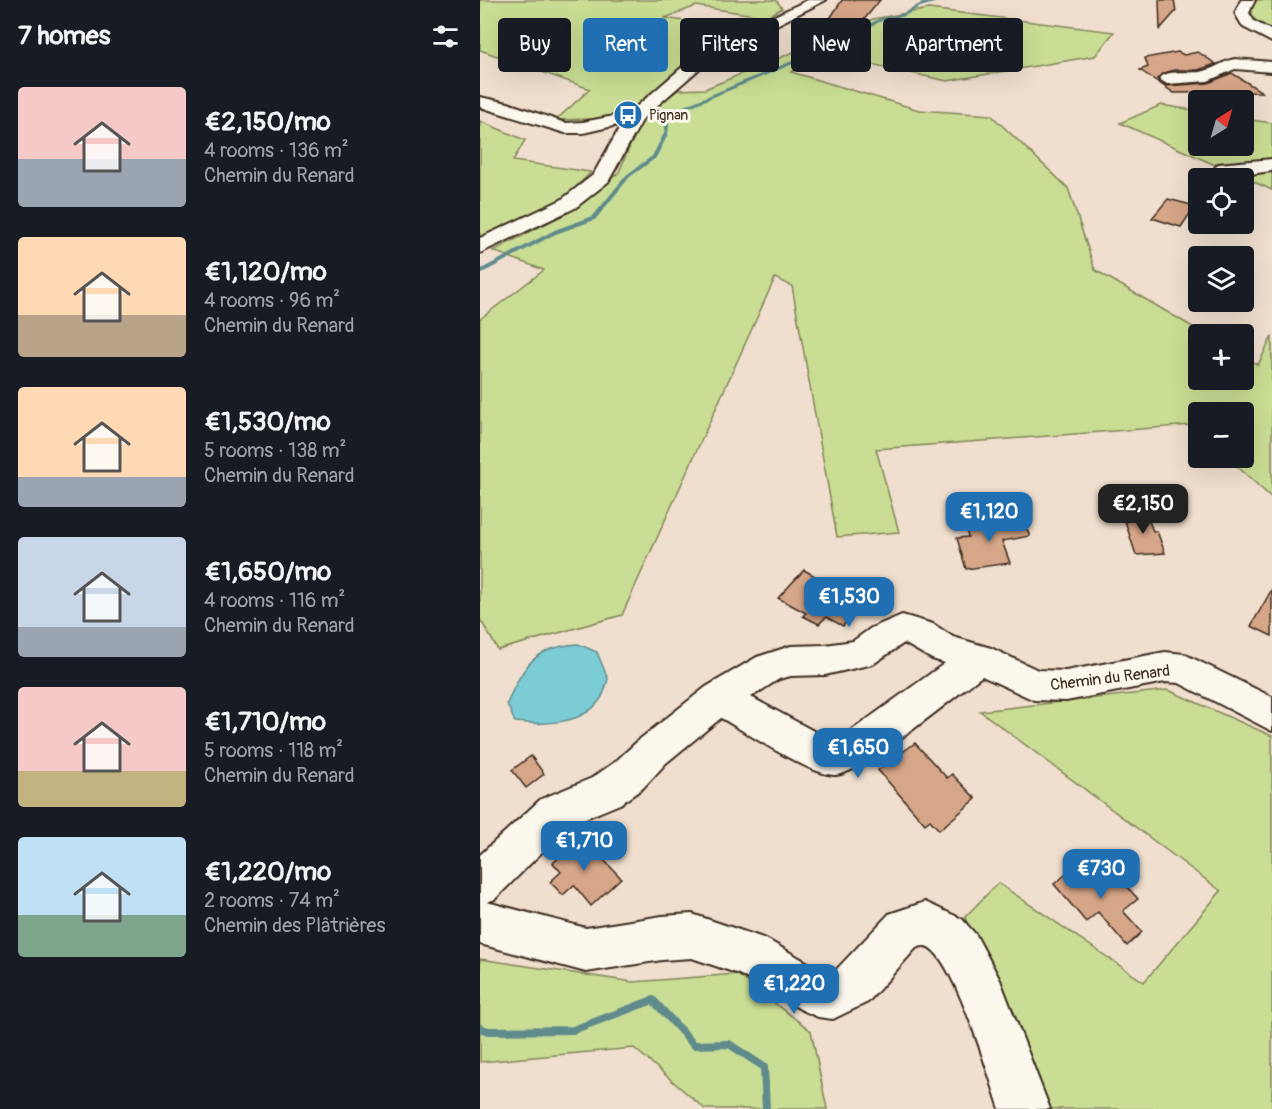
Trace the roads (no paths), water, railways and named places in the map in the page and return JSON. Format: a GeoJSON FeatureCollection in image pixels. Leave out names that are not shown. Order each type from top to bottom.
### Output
{"type":"FeatureCollection","features":[{"type":"Feature","properties":{"kind":"street"},"geometry":{"type":"LineString","coordinates":[[480,246],[568,204],[601,178],[635,118],[707,54],[819,0]]}},
{"type":"Feature","properties":{"kind":"street"},"geometry":{"type":"LineString","coordinates":[[1248,0],[1242,13],[1248,24],[1272,37]]}},
{"type":"Feature","properties":{"kind":"street"},"geometry":{"type":"LineString","coordinates":[[1167,79],[1208,76],[1227,65],[1235,64],[1272,67]]}},
{"type":"Feature","properties":{"kind":"street"},"geometry":{"type":"LineString","coordinates":[[480,102],[505,106],[538,121],[566,128],[592,127],[635,118]]}},
{"type":"Feature","properties":{"kind":"street"},"geometry":{"type":"LineString","coordinates":[[1250,168],[1272,165]]}},
{"type":"Feature","properties":{"kind":"street","name":"Chemin du Renard"},"geometry":{"type":"LineString","coordinates":[[480,884],[555,812],[614,786],[719,698],[769,668],[791,661],[825,660],[861,654],[882,638],[902,629],[921,634],[944,649],[979,658],[1034,685],[1066,686],[1165,667],[1184,669],[1259,711],[1272,715]]}},
{"type":"Feature","properties":{"kind":"street"},"geometry":{"type":"LineString","coordinates":[[719,698],[824,756],[837,758],[852,752],[979,658]]}},
{"type":"Feature","properties":{"kind":"street"},"geometry":{"type":"LineString","coordinates":[[480,922],[586,950],[662,938],[692,936],[750,955],[818,994],[833,996],[852,986],[904,929],[925,924],[947,934],[960,951],[984,996],[1025,1109]]}},
{"type":"Feature","properties":{"kind":"water"},"geometry":{"type":"Polygon","coordinates":[[[578,644],[597,652],[608,679],[601,699],[592,709],[572,719],[549,723],[515,722],[507,704],[525,669],[541,654],[551,649],[578,644]]]}},
{"type":"Feature","properties":{"kind":"waterway"},"geometry":{"type":"LineString","coordinates":[[667,125],[667,121],[683,108],[827,48],[880,20],[903,15],[921,5],[940,0]]}},
{"type":"Feature","properties":{"kind":"waterway"},"geometry":{"type":"LineString","coordinates":[[480,272],[555,232],[594,218],[628,176],[654,157],[666,134],[667,125]]}},
{"type":"Feature","properties":{"kind":"waterway"},"geometry":{"type":"LineString","coordinates":[[480,1028],[488,1031],[573,1030],[653,1000],[694,1045],[729,1044],[764,1067],[766,1109]]}},
{"type":"Feature","properties":{"kind":"place","name":"Pignan"},"geometry":{"type":"Point","coordinates":[628,115]}}]}
